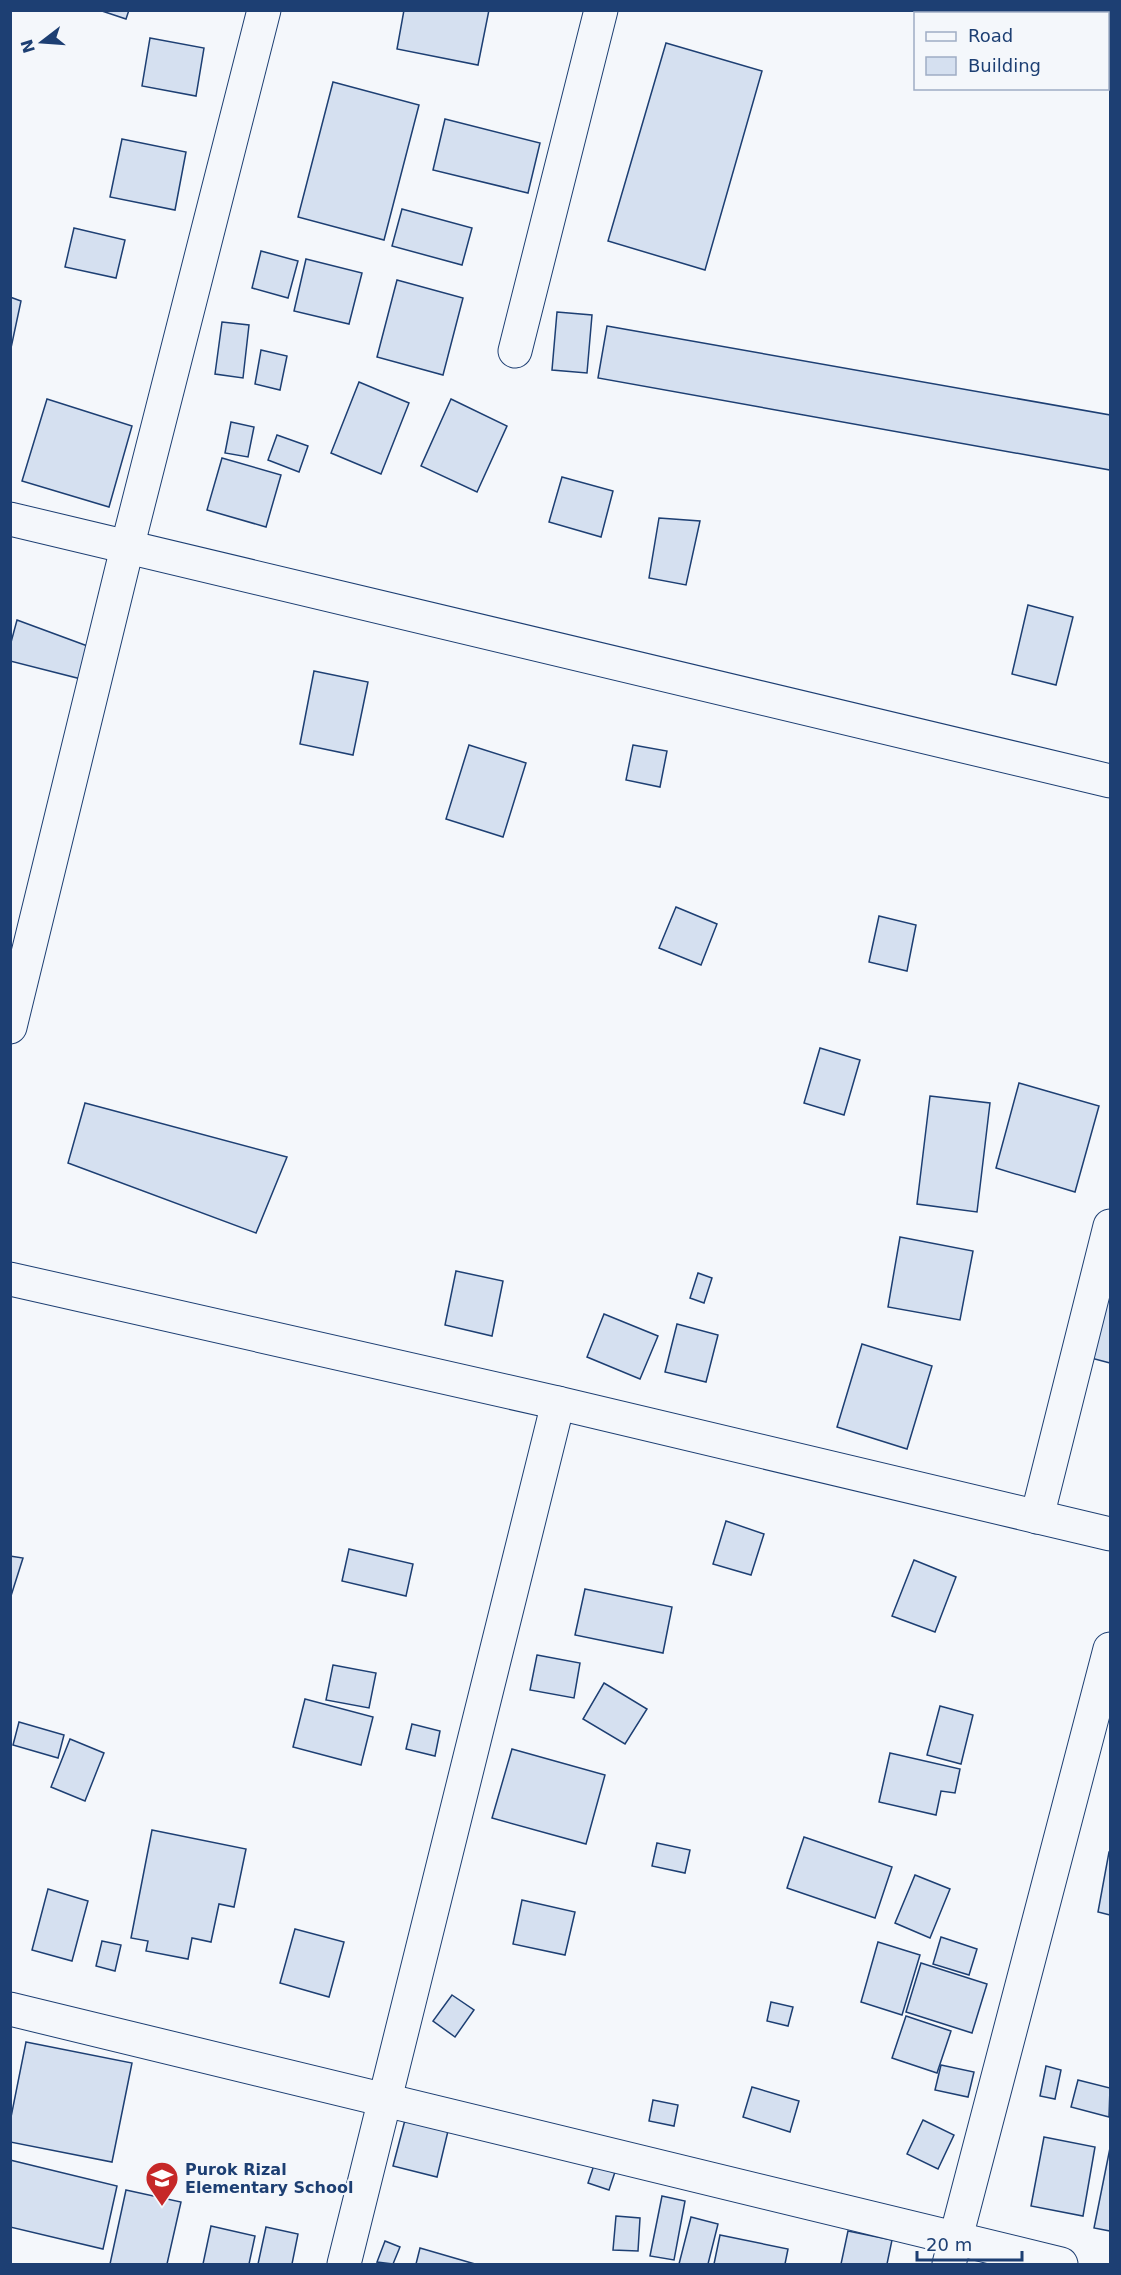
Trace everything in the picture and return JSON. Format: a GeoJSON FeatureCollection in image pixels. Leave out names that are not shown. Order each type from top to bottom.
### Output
{"type":"FeatureCollection","features":[{"type":"Feature","properties":{"kind":"street"},"geometry":{"type":"LineString","coordinates":[[10,1027],[127,548],[264,10]]}},
{"type":"Feature","properties":{"kind":"street"},"geometry":{"type":"LineString","coordinates":[[515,351],[601,10]]}},
{"type":"Feature","properties":{"kind":"street"},"geometry":{"type":"LineString","coordinates":[[10,519],[1110,781]]}},
{"type":"Feature","properties":{"kind":"street"},"geometry":{"type":"LineString","coordinates":[[1037,1516],[1110,1226]]}},
{"type":"Feature","properties":{"kind":"street"},"geometry":{"type":"LineString","coordinates":[[10,1279],[558,1403],[1110,1534]]}},
{"type":"Feature","properties":{"kind":"street"},"geometry":{"type":"LineString","coordinates":[[344,2265],[558,1403]]}},
{"type":"Feature","properties":{"kind":"street"},"geometry":{"type":"LineString","coordinates":[[952,2252],[1110,1649]]}},
{"type":"Feature","properties":{"kind":"street"},"geometry":{"type":"LineString","coordinates":[[10,2009],[385,2100],[952,2252],[1061,2265]]}},
{"type":"Feature","properties":{"kind":"building"},"geometry":{"type":"Polygon","coordinates":[[[99,10],[129,10],[126,19],[99,10]]]}},
{"type":"Feature","properties":{"kind":"building"},"geometry":{"type":"Polygon","coordinates":[[[404,10],[489,10],[478,65],[397,49],[404,10]]]}},
{"type":"Feature","properties":{"kind":"building"},"geometry":{"type":"Polygon","coordinates":[[[150,38],[204,48],[196,96],[142,86],[150,38]]]}},
{"type":"Feature","properties":{"kind":"building"},"geometry":{"type":"Polygon","coordinates":[[[666,43],[762,71],[705,270],[608,241],[666,43]]]}},
{"type":"Feature","properties":{"kind":"building"},"geometry":{"type":"Polygon","coordinates":[[[333,82],[419,105],[384,240],[298,217],[333,82]]]}},
{"type":"Feature","properties":{"kind":"building"},"geometry":{"type":"Polygon","coordinates":[[[445,119],[540,143],[528,193],[433,170],[445,119]]]}},
{"type":"Feature","properties":{"kind":"building"},"geometry":{"type":"Polygon","coordinates":[[[122,139],[186,152],[175,210],[110,197],[122,139]]]}},
{"type":"Feature","properties":{"kind":"building"},"geometry":{"type":"Polygon","coordinates":[[[402,209],[472,228],[462,265],[392,246],[402,209]]]}},
{"type":"Feature","properties":{"kind":"building"},"geometry":{"type":"Polygon","coordinates":[[[74,228],[125,240],[116,278],[65,267],[74,228]]]}},
{"type":"Feature","properties":{"kind":"building"},"geometry":{"type":"Polygon","coordinates":[[[261,251],[298,261],[288,298],[252,288],[261,251]]]}},
{"type":"Feature","properties":{"kind":"building"},"geometry":{"type":"Polygon","coordinates":[[[306,259],[362,273],[349,324],[294,311],[306,259]]]}},
{"type":"Feature","properties":{"kind":"building"},"geometry":{"type":"Polygon","coordinates":[[[397,280],[463,298],[443,375],[377,357],[397,280]]]}},
{"type":"Feature","properties":{"kind":"building"},"geometry":{"type":"Polygon","coordinates":[[[10,297],[21,301],[11,348],[10,348],[10,297]]]}},
{"type":"Feature","properties":{"kind":"building"},"geometry":{"type":"Polygon","coordinates":[[[557,312],[592,315],[587,373],[552,370],[557,312]]]}},
{"type":"Feature","properties":{"kind":"building"},"geometry":{"type":"Polygon","coordinates":[[[222,322],[249,325],[243,378],[215,374],[222,322]]]}},
{"type":"Feature","properties":{"kind":"building"},"geometry":{"type":"Polygon","coordinates":[[[607,326],[1110,415],[1110,470],[598,378],[607,326]]]}},
{"type":"Feature","properties":{"kind":"building"},"geometry":{"type":"Polygon","coordinates":[[[261,350],[287,356],[280,390],[255,384],[261,350]]]}},
{"type":"Feature","properties":{"kind":"building"},"geometry":{"type":"Polygon","coordinates":[[[359,382],[409,403],[381,474],[331,453],[359,382]]]}},
{"type":"Feature","properties":{"kind":"building"},"geometry":{"type":"Polygon","coordinates":[[[47,399],[132,426],[109,507],[22,481],[47,399]]]}},
{"type":"Feature","properties":{"kind":"building"},"geometry":{"type":"Polygon","coordinates":[[[451,399],[507,426],[477,492],[421,466],[451,399]]]}},
{"type":"Feature","properties":{"kind":"building"},"geometry":{"type":"Polygon","coordinates":[[[231,422],[254,427],[248,457],[225,453],[231,422]]]}},
{"type":"Feature","properties":{"kind":"building"},"geometry":{"type":"Polygon","coordinates":[[[277,435],[308,446],[299,472],[268,460],[277,435]]]}},
{"type":"Feature","properties":{"kind":"building"},"geometry":{"type":"Polygon","coordinates":[[[222,458],[281,475],[266,527],[207,510],[222,458]]]}},
{"type":"Feature","properties":{"kind":"building"},"geometry":{"type":"Polygon","coordinates":[[[562,477],[613,491],[601,537],[549,522],[562,477]]]}},
{"type":"Feature","properties":{"kind":"building"},"geometry":{"type":"Polygon","coordinates":[[[659,518],[700,521],[686,585],[649,578],[659,518]]]}},
{"type":"Feature","properties":{"kind":"building"},"geometry":{"type":"Polygon","coordinates":[[[1028,605],[1073,617],[1056,685],[1012,674],[1028,605]]]}},
{"type":"Feature","properties":{"kind":"building"},"geometry":{"type":"Polygon","coordinates":[[[17,620],[101,651],[89,681],[10,661],[10,646],[17,620]]]}},
{"type":"Feature","properties":{"kind":"building"},"geometry":{"type":"Polygon","coordinates":[[[314,671],[368,682],[353,755],[300,744],[314,671]]]}},
{"type":"Feature","properties":{"kind":"building"},"geometry":{"type":"Polygon","coordinates":[[[469,745],[526,763],[503,837],[446,819],[469,745]]]}},
{"type":"Feature","properties":{"kind":"building"},"geometry":{"type":"Polygon","coordinates":[[[633,745],[667,751],[660,787],[626,780],[633,745]]]}},
{"type":"Feature","properties":{"kind":"building"},"geometry":{"type":"Polygon","coordinates":[[[676,907],[717,924],[701,965],[659,948],[676,907]]]}},
{"type":"Feature","properties":{"kind":"building"},"geometry":{"type":"Polygon","coordinates":[[[879,916],[916,925],[907,971],[869,962],[879,916]]]}},
{"type":"Feature","properties":{"kind":"building"},"geometry":{"type":"Polygon","coordinates":[[[820,1048],[860,1060],[844,1115],[804,1103],[820,1048]]]}},
{"type":"Feature","properties":{"kind":"building"},"geometry":{"type":"Polygon","coordinates":[[[1019,1083],[1099,1106],[1075,1192],[996,1168],[1019,1083]]]}},
{"type":"Feature","properties":{"kind":"building"},"geometry":{"type":"Polygon","coordinates":[[[930,1096],[990,1103],[977,1212],[917,1204],[930,1096]]]}},
{"type":"Feature","properties":{"kind":"building"},"geometry":{"type":"Polygon","coordinates":[[[85,1103],[287,1157],[256,1233],[68,1163],[85,1103]]]}},
{"type":"Feature","properties":{"kind":"building"},"geometry":{"type":"Polygon","coordinates":[[[900,1237],[973,1251],[960,1320],[888,1307],[900,1237]]]}},
{"type":"Feature","properties":{"kind":"building"},"geometry":{"type":"Polygon","coordinates":[[[456,1271],[503,1281],[492,1336],[445,1325],[456,1271]]]}},
{"type":"Feature","properties":{"kind":"building"},"geometry":{"type":"Polygon","coordinates":[[[698,1273],[712,1278],[704,1303],[690,1298],[698,1273]]]}},
{"type":"Feature","properties":{"kind":"building"},"geometry":{"type":"Polygon","coordinates":[[[1110,1286],[1110,1363],[1091,1358],[1110,1286]]]}},
{"type":"Feature","properties":{"kind":"building"},"geometry":{"type":"Polygon","coordinates":[[[604,1314],[658,1336],[640,1379],[587,1357],[604,1314]]]}},
{"type":"Feature","properties":{"kind":"building"},"geometry":{"type":"Polygon","coordinates":[[[677,1324],[718,1335],[706,1382],[665,1372],[677,1324]]]}},
{"type":"Feature","properties":{"kind":"building"},"geometry":{"type":"Polygon","coordinates":[[[862,1344],[932,1366],[907,1449],[837,1427],[862,1344]]]}},
{"type":"Feature","properties":{"kind":"building"},"geometry":{"type":"Polygon","coordinates":[[[726,1521],[764,1534],[751,1575],[713,1564],[726,1521]]]}},
{"type":"Feature","properties":{"kind":"building"},"geometry":{"type":"Polygon","coordinates":[[[349,1549],[413,1564],[406,1596],[342,1581],[349,1549]]]}},
{"type":"Feature","properties":{"kind":"building"},"geometry":{"type":"Polygon","coordinates":[[[10,1556],[23,1558],[10,1599],[10,1556]]]}},
{"type":"Feature","properties":{"kind":"building"},"geometry":{"type":"Polygon","coordinates":[[[914,1560],[956,1577],[935,1632],[892,1616],[914,1560]]]}},
{"type":"Feature","properties":{"kind":"building"},"geometry":{"type":"Polygon","coordinates":[[[585,1589],[672,1607],[663,1653],[575,1635],[585,1589]]]}},
{"type":"Feature","properties":{"kind":"building"},"geometry":{"type":"Polygon","coordinates":[[[537,1655],[580,1663],[574,1698],[530,1690],[537,1655]]]}},
{"type":"Feature","properties":{"kind":"building"},"geometry":{"type":"Polygon","coordinates":[[[333,1665],[376,1673],[369,1708],[326,1700],[333,1665]]]}},
{"type":"Feature","properties":{"kind":"building"},"geometry":{"type":"Polygon","coordinates":[[[604,1683],[647,1709],[625,1744],[583,1719],[604,1683]]]}},
{"type":"Feature","properties":{"kind":"building"},"geometry":{"type":"Polygon","coordinates":[[[305,1699],[373,1717],[361,1765],[293,1747],[305,1699]]]}},
{"type":"Feature","properties":{"kind":"building"},"geometry":{"type":"Polygon","coordinates":[[[940,1706],[973,1715],[961,1764],[927,1755],[940,1706]]]}},
{"type":"Feature","properties":{"kind":"building"},"geometry":{"type":"Polygon","coordinates":[[[19,1722],[64,1735],[58,1758],[13,1745],[19,1722]]]}},
{"type":"Feature","properties":{"kind":"building"},"geometry":{"type":"Polygon","coordinates":[[[412,1724],[440,1731],[435,1756],[406,1749],[412,1724]]]}},
{"type":"Feature","properties":{"kind":"building"},"geometry":{"type":"Polygon","coordinates":[[[70,1739],[104,1753],[85,1801],[51,1787],[70,1739]]]}},
{"type":"Feature","properties":{"kind":"building"},"geometry":{"type":"Polygon","coordinates":[[[512,1749],[605,1775],[586,1844],[492,1818],[512,1749]]]}},
{"type":"Feature","properties":{"kind":"building"},"geometry":{"type":"Polygon","coordinates":[[[890,1753],[960,1769],[955,1793],[941,1791],[936,1815],[879,1802],[890,1753]]]}},
{"type":"Feature","properties":{"kind":"building"},"geometry":{"type":"Polygon","coordinates":[[[152,1830],[246,1849],[234,1907],[219,1904],[211,1942],[192,1938],[188,1959],[146,1951],[148,1941],[131,1938],[152,1830]]]}},
{"type":"Feature","properties":{"kind":"building"},"geometry":{"type":"Polygon","coordinates":[[[804,1837],[892,1867],[875,1918],[787,1888],[804,1837]]]}},
{"type":"Feature","properties":{"kind":"building"},"geometry":{"type":"Polygon","coordinates":[[[657,1843],[690,1850],[685,1873],[652,1866],[657,1843]]]}},
{"type":"Feature","properties":{"kind":"building"},"geometry":{"type":"Polygon","coordinates":[[[1110,1852],[1110,1915],[1098,1912],[1110,1852]]]}},
{"type":"Feature","properties":{"kind":"building"},"geometry":{"type":"Polygon","coordinates":[[[915,1875],[950,1889],[930,1938],[895,1923],[915,1875]]]}},
{"type":"Feature","properties":{"kind":"building"},"geometry":{"type":"Polygon","coordinates":[[[48,1889],[88,1901],[72,1961],[32,1950],[48,1889]]]}},
{"type":"Feature","properties":{"kind":"building"},"geometry":{"type":"Polygon","coordinates":[[[522,1900],[575,1912],[565,1955],[513,1944],[522,1900]]]}},
{"type":"Feature","properties":{"kind":"building"},"geometry":{"type":"Polygon","coordinates":[[[295,1929],[344,1942],[329,1997],[280,1983],[295,1929]]]}},
{"type":"Feature","properties":{"kind":"building"},"geometry":{"type":"Polygon","coordinates":[[[941,1937],[977,1949],[969,1975],[933,1964],[941,1937]]]}},
{"type":"Feature","properties":{"kind":"building"},"geometry":{"type":"Polygon","coordinates":[[[102,1941],[121,1945],[115,1971],[96,1966],[102,1941]]]}},
{"type":"Feature","properties":{"kind":"building"},"geometry":{"type":"Polygon","coordinates":[[[878,1942],[920,1955],[902,2015],[861,2002],[878,1942]]]}},
{"type":"Feature","properties":{"kind":"building"},"geometry":{"type":"Polygon","coordinates":[[[921,1963],[987,1984],[972,2033],[906,2012],[921,1963]]]}},
{"type":"Feature","properties":{"kind":"building"},"geometry":{"type":"Polygon","coordinates":[[[452,1995],[474,2010],[455,2037],[433,2021],[452,1995]]]}},
{"type":"Feature","properties":{"kind":"building"},"geometry":{"type":"Polygon","coordinates":[[[771,2002],[793,2007],[788,2026],[767,2021],[771,2002]]]}},
{"type":"Feature","properties":{"kind":"building"},"geometry":{"type":"Polygon","coordinates":[[[906,2016],[951,2031],[937,2073],[892,2058],[906,2016]]]}},
{"type":"Feature","properties":{"kind":"building"},"geometry":{"type":"Polygon","coordinates":[[[26,2042],[132,2063],[112,2162],[10,2142],[10,2122],[26,2042]]]}},
{"type":"Feature","properties":{"kind":"building"},"geometry":{"type":"Polygon","coordinates":[[[941,2065],[974,2072],[968,2097],[935,2090],[941,2065]]]}},
{"type":"Feature","properties":{"kind":"building"},"geometry":{"type":"Polygon","coordinates":[[[1046,2066],[1061,2070],[1055,2099],[1040,2096],[1046,2066]]]}},
{"type":"Feature","properties":{"kind":"building"},"geometry":{"type":"Polygon","coordinates":[[[1078,2080],[1110,2088],[1109,2117],[1071,2107],[1078,2080]]]}},
{"type":"Feature","properties":{"kind":"building"},"geometry":{"type":"Polygon","coordinates":[[[752,2087],[799,2101],[790,2132],[743,2117],[752,2087]]]}},
{"type":"Feature","properties":{"kind":"building"},"geometry":{"type":"Polygon","coordinates":[[[653,2100],[678,2105],[674,2126],[649,2121],[653,2100]]]}},
{"type":"Feature","properties":{"kind":"building"},"geometry":{"type":"Polygon","coordinates":[[[405,2120],[448,2131],[437,2177],[393,2166],[405,2120]]]}},
{"type":"Feature","properties":{"kind":"building"},"geometry":{"type":"Polygon","coordinates":[[[923,2120],[954,2135],[938,2169],[907,2154],[923,2120]]]}},
{"type":"Feature","properties":{"kind":"building"},"geometry":{"type":"Polygon","coordinates":[[[1044,2137],[1095,2147],[1083,2216],[1031,2206],[1044,2137]]]}},
{"type":"Feature","properties":{"kind":"building"},"geometry":{"type":"Polygon","coordinates":[[[1110,2148],[1110,2231],[1094,2228],[1110,2148]]]}},
{"type":"Feature","properties":{"kind":"building"},"geometry":{"type":"Polygon","coordinates":[[[10,2160],[117,2186],[103,2249],[10,2227],[10,2160]]]}},
{"type":"Feature","properties":{"kind":"building"},"geometry":{"type":"Polygon","coordinates":[[[595,2162],[616,2169],[609,2190],[588,2183],[595,2162]]]}},
{"type":"Feature","properties":{"kind":"building"},"geometry":{"type":"Polygon","coordinates":[[[126,2190],[181,2202],[167,2264],[110,2264],[126,2190]]]}},
{"type":"Feature","properties":{"kind":"building"},"geometry":{"type":"Polygon","coordinates":[[[662,2196],[685,2201],[674,2260],[650,2256],[662,2196]]]}},
{"type":"Feature","properties":{"kind":"building"},"geometry":{"type":"Polygon","coordinates":[[[616,2216],[640,2218],[638,2251],[613,2250],[616,2216]]]}},
{"type":"Feature","properties":{"kind":"building"},"geometry":{"type":"Polygon","coordinates":[[[691,2217],[718,2224],[708,2264],[679,2264],[691,2217]]]}},
{"type":"Feature","properties":{"kind":"building"},"geometry":{"type":"Polygon","coordinates":[[[211,2226],[255,2236],[249,2264],[203,2264],[211,2226]]]}},
{"type":"Feature","properties":{"kind":"building"},"geometry":{"type":"Polygon","coordinates":[[[266,2227],[298,2234],[292,2264],[258,2264],[266,2227]]]}},
{"type":"Feature","properties":{"kind":"building"},"geometry":{"type":"Polygon","coordinates":[[[848,2231],[892,2240],[887,2264],[841,2264],[848,2231]]]}},
{"type":"Feature","properties":{"kind":"building"},"geometry":{"type":"Polygon","coordinates":[[[720,2235],[788,2249],[785,2264],[714,2264],[720,2235]]]}},
{"type":"Feature","properties":{"kind":"building"},"geometry":{"type":"Polygon","coordinates":[[[385,2241],[400,2247],[393,2264],[377,2262],[385,2241]]]}},
{"type":"Feature","properties":{"kind":"building"},"geometry":{"type":"Polygon","coordinates":[[[420,2248],[475,2264],[416,2264],[420,2248]]]}},
{"type":"Feature","properties":{"kind":"place","name":"Purok Rizal Elementary School"},"geometry":{"type":"Point","coordinates":[162,2207]}}]}
